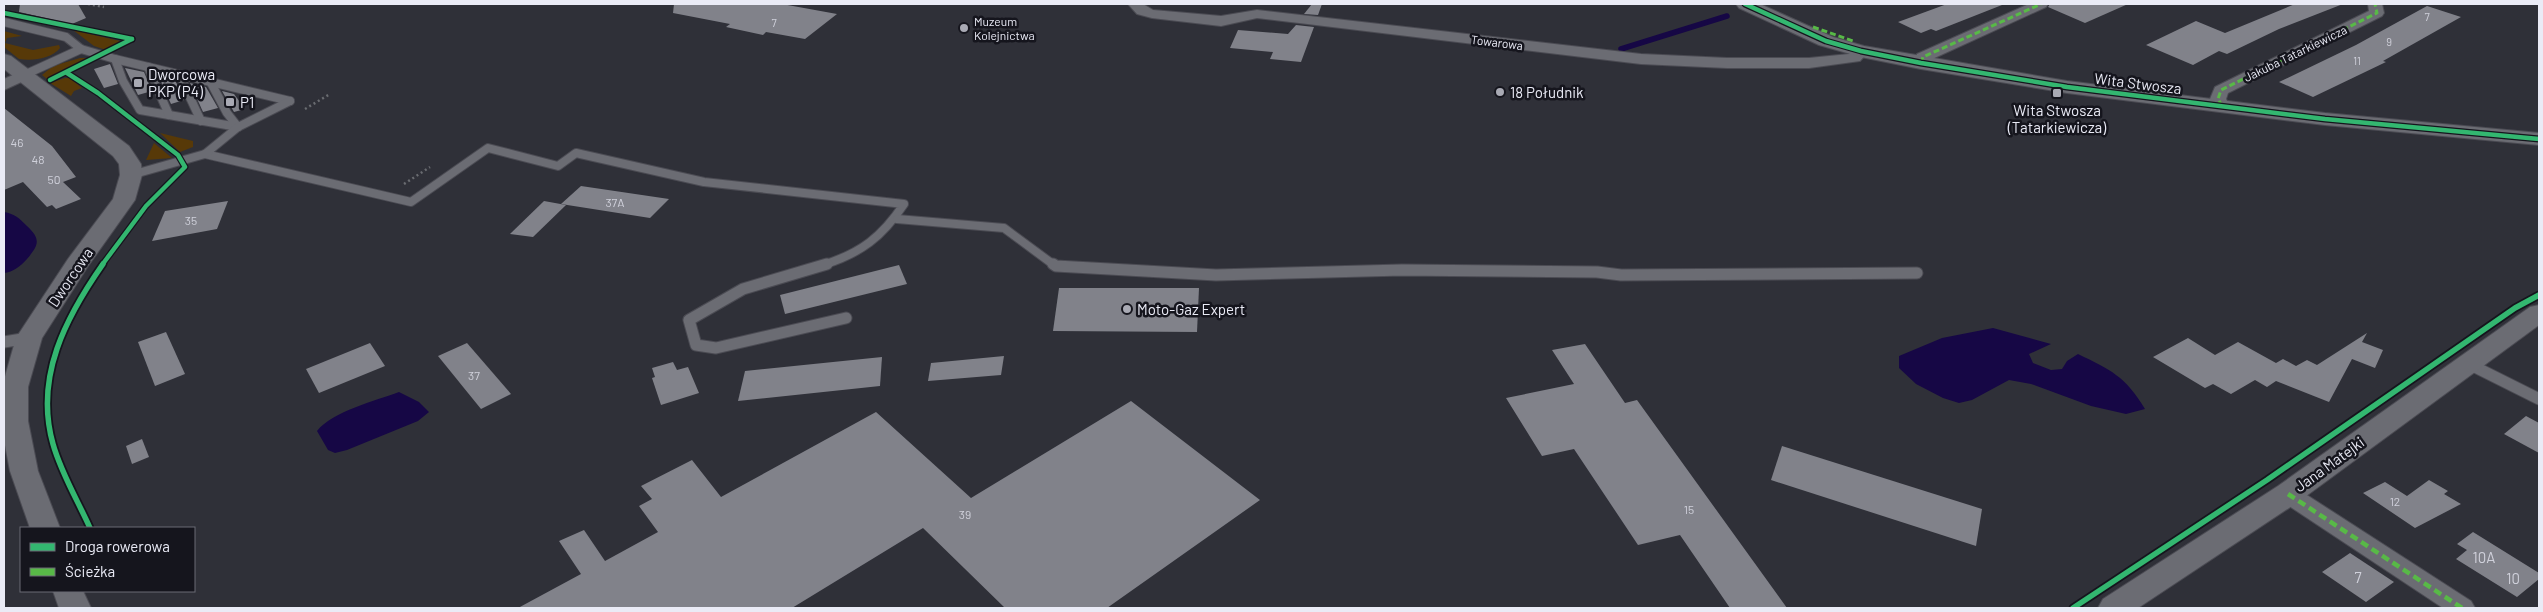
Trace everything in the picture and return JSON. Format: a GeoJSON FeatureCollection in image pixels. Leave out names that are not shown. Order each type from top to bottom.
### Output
{"type":"FeatureCollection","features":[{"type":"Feature","properties":{"kind":"street","name":"Towarowa"},"geometry":{"type":"LineString","coordinates":[[1135,4],[1142,11],[1152,14],[1221,21],[1257,14],[1641,59],[1727,63],[1809,62],[1854,58],[1861,51]]}},
{"type":"Feature","properties":{"kind":"street"},"geometry":{"type":"LineString","coordinates":[[1257,14],[1288,4]]}},
{"type":"Feature","properties":{"kind":"street","name":"Wita Stwosza"},"geometry":{"type":"LineString","coordinates":[[1744,4],[1826,41],[1861,51],[1921,63],[2067,87],[2335,120],[2539,139]]}},
{"type":"Feature","properties":{"kind":"street"},"geometry":{"type":"LineString","coordinates":[[1921,63],[1923,57],[2041,4]]}},
{"type":"Feature","properties":{"kind":"street","name":"Jakuba Tatarkiewicza"},"geometry":{"type":"LineString","coordinates":[[2222,106],[2218,99],[2221,90],[2377,13],[2376,4]]}},
{"type":"Feature","properties":{"kind":"street"},"geometry":{"type":"LineString","coordinates":[[4,60],[122,151],[130,164],[131,175]]}},
{"type":"Feature","properties":{"kind":"street"},"geometry":{"type":"LineString","coordinates":[[4,85],[24,75]]}},
{"type":"Feature","properties":{"kind":"street","name":"Dworcowa"},"geometry":{"type":"LineString","coordinates":[[45,527],[24,471],[14,421],[16,340],[77,264],[124,200],[131,175]]}},
{"type":"Feature","properties":{"kind":"street","name":"Jana Matejki"},"geometry":{"type":"LineString","coordinates":[[2114,608],[2288,494],[2539,313]]}},
{"type":"Feature","properties":{"kind":"street"},"geometry":{"type":"LineString","coordinates":[[2288,494],[2462,608]]}},
{"type":"Feature","properties":{"kind":"street"},"geometry":{"type":"LineString","coordinates":[[68,592],[75,608]]}},
{"type":"Feature","properties":{"kind":"lane"},"geometry":{"type":"LineString","coordinates":[[4,22],[66,37],[81,49],[115,59],[290,101],[238,127],[205,154],[131,175]]}},
{"type":"Feature","properties":{"kind":"lane"},"geometry":{"type":"LineString","coordinates":[[24,75],[81,49]]}},
{"type":"Feature","properties":{"kind":"lane"},"geometry":{"type":"LineString","coordinates":[[115,59],[123,81],[140,110],[238,127]]}},
{"type":"Feature","properties":{"kind":"lane"},"geometry":{"type":"LineString","coordinates":[[148,67],[169,115]]}},
{"type":"Feature","properties":{"kind":"lane"},"geometry":{"type":"LineString","coordinates":[[179,74],[201,121]]}},
{"type":"Feature","properties":{"kind":"lane"},"geometry":{"type":"LineString","coordinates":[[210,81],[227,113],[238,127]]}},
{"type":"Feature","properties":{"kind":"lane"},"geometry":{"type":"LineString","coordinates":[[205,154],[411,202],[488,148],[558,166],[576,153],[704,182],[904,204],[897,219],[876,239],[851,256],[742,289],[689,320],[696,345],[716,348],[846,318]]}},
{"type":"Feature","properties":{"kind":"lane"},"geometry":{"type":"LineString","coordinates":[[897,219],[950,225],[1004,228],[1056,266],[1216,275],[1402,270],[1597,272],[1621,275],[1916,273]]}},
{"type":"Feature","properties":{"kind":"lane"},"geometry":{"type":"LineString","coordinates":[[2468,364],[2539,399]]}},
{"type":"Feature","properties":{"kind":"path"},"geometry":{"type":"LineString","coordinates":[[88,4],[104,7]]}},
{"type":"Feature","properties":{"kind":"shaded area"},"geometry":{"type":"Polygon","coordinates":[[[73,30],[120,41],[120,44],[106,50],[94,46],[73,30]]]}},
{"type":"Feature","properties":{"kind":"shaded area"},"geometry":{"type":"Polygon","coordinates":[[[4,31],[22,36],[7,38],[5,43],[33,50],[59,45],[60,48],[47,57],[30,60],[19,59],[4,47],[4,31]]]}},
{"type":"Feature","properties":{"kind":"shaded area"},"geometry":{"type":"Polygon","coordinates":[[[80,58],[90,58],[47,79],[42,75],[53,66],[80,58]]]}},
{"type":"Feature","properties":{"kind":"shaded area"},"geometry":{"type":"Polygon","coordinates":[[[70,78],[82,88],[74,91],[71,96],[50,83],[70,78]]]}},
{"type":"Feature","properties":{"kind":"shaded area"},"geometry":{"type":"Polygon","coordinates":[[[160,133],[193,141],[193,147],[180,152],[160,133]]]}},
{"type":"Feature","properties":{"kind":"shaded area"},"geometry":{"type":"Polygon","coordinates":[[[154,143],[172,158],[146,160],[154,143]]]}},
{"type":"Feature","properties":{"kind":"shaded area"},"geometry":{"type":"Polygon","coordinates":[[[4,212],[14,215],[22,221],[35,235],[37,242],[34,250],[22,264],[14,270],[4,273],[4,212]]]}},
{"type":"Feature","properties":{"kind":"shaded area"},"geometry":{"type":"Polygon","coordinates":[[[1993,328],[2051,344],[2029,354],[2033,363],[2051,370],[2062,369],[2067,361],[2078,354],[2100,365],[2124,381],[2145,409],[2126,414],[2091,406],[2031,384],[2009,380],[1972,400],[1959,403],[1943,398],[1916,384],[1899,368],[1899,356],[1942,338],[1993,328]]]}},
{"type":"Feature","properties":{"kind":"shaded area"},"geometry":{"type":"Polygon","coordinates":[[[399,392],[419,402],[429,412],[418,421],[347,450],[335,453],[328,450],[317,431],[324,424],[355,407],[399,392]]]}},
{"type":"Feature","properties":{"kind":"building"},"geometry":{"type":"Polygon","coordinates":[[[20,4],[78,4],[86,18],[72,24],[19,12],[20,4]]]}},
{"type":"Feature","properties":{"kind":"building"},"geometry":{"type":"Polygon","coordinates":[[[674,4],[782,4],[837,14],[805,39],[766,32],[763,35],[726,27],[730,24],[673,13],[674,4]]]}},
{"type":"Feature","properties":{"kind":"building"},"geometry":{"type":"Polygon","coordinates":[[[1312,4],[1322,4],[1318,15],[1304,14],[1312,4]]]}},
{"type":"Feature","properties":{"kind":"building"},"geometry":{"type":"Polygon","coordinates":[[[1947,4],[2002,5],[1936,31],[1931,29],[1921,33],[1898,22],[1947,4]]]}},
{"type":"Feature","properties":{"kind":"building"},"geometry":{"type":"Polygon","coordinates":[[[2050,4],[2128,4],[2085,23],[2048,7],[2050,4]]]}},
{"type":"Feature","properties":{"kind":"building"},"geometry":{"type":"Polygon","coordinates":[[[2295,4],[2343,4],[2279,29],[2227,54],[2219,51],[2193,65],[2146,45],[2196,21],[2225,33],[2295,4]]]}},
{"type":"Feature","properties":{"kind":"building"},"geometry":{"type":"Polygon","coordinates":[[[2427,6],[2461,17],[2383,61],[2386,62],[2313,97],[2279,82],[2356,45],[2427,6]]]}},
{"type":"Feature","properties":{"kind":"building"},"geometry":{"type":"Polygon","coordinates":[[[1296,25],[1314,27],[1301,62],[1270,59],[1273,52],[1230,48],[1238,30],[1288,34],[1296,25]]]}},
{"type":"Feature","properties":{"kind":"building"},"geometry":{"type":"Polygon","coordinates":[[[110,64],[118,84],[104,88],[94,69],[110,64]]]}},
{"type":"Feature","properties":{"kind":"building"},"geometry":{"type":"Polygon","coordinates":[[[125,68],[144,72],[152,91],[138,95],[125,68]]]}},
{"type":"Feature","properties":{"kind":"building"},"geometry":{"type":"Polygon","coordinates":[[[158,75],[175,80],[184,100],[171,104],[158,75]]]}},
{"type":"Feature","properties":{"kind":"building"},"geometry":{"type":"Polygon","coordinates":[[[190,83],[206,87],[218,108],[203,112],[190,83]]]}},
{"type":"Feature","properties":{"kind":"building"},"geometry":{"type":"Polygon","coordinates":[[[222,91],[234,94],[245,109],[234,112],[222,91]]]}},
{"type":"Feature","properties":{"kind":"building"},"geometry":{"type":"Polygon","coordinates":[[[4,108],[52,146],[76,177],[63,182],[81,199],[56,209],[52,205],[47,207],[23,182],[4,190],[4,108]]]}},
{"type":"Feature","properties":{"kind":"building"},"geometry":{"type":"Polygon","coordinates":[[[581,186],[669,199],[650,218],[561,204],[581,186]]]}},
{"type":"Feature","properties":{"kind":"building"},"geometry":{"type":"Polygon","coordinates":[[[228,201],[217,229],[152,241],[165,211],[228,201]]]}},
{"type":"Feature","properties":{"kind":"building"},"geometry":{"type":"Polygon","coordinates":[[[544,201],[566,205],[533,237],[510,234],[544,201]]]}},
{"type":"Feature","properties":{"kind":"building"},"geometry":{"type":"Polygon","coordinates":[[[899,265],[907,284],[785,314],[780,295],[899,265]]]}},
{"type":"Feature","properties":{"kind":"building","name":"Moto-Gaz Expert"},"geometry":{"type":"Polygon","coordinates":[[[1059,288],[1199,288],[1197,332],[1053,331],[1059,288]]]}},
{"type":"Feature","properties":{"kind":"building"},"geometry":{"type":"Polygon","coordinates":[[[166,332],[185,374],[155,386],[138,342],[166,332]]]}},
{"type":"Feature","properties":{"kind":"building"},"geometry":{"type":"Polygon","coordinates":[[[2367,333],[2362,342],[2383,350],[2375,368],[2352,359],[2329,402],[2276,381],[2267,387],[2255,380],[2231,394],[2213,384],[2205,388],[2153,357],[2188,338],[2215,355],[2238,342],[2276,363],[2283,359],[2296,366],[2307,360],[2317,365],[2367,333]]]}},
{"type":"Feature","properties":{"kind":"building"},"geometry":{"type":"Polygon","coordinates":[[[370,343],[385,366],[319,393],[306,369],[370,343]]]}},
{"type":"Feature","properties":{"kind":"building"},"geometry":{"type":"Polygon","coordinates":[[[467,343],[511,394],[481,409],[438,356],[467,343]]]}},
{"type":"Feature","properties":{"kind":"building"},"geometry":{"type":"Polygon","coordinates":[[[1585,344],[1625,403],[1637,400],[1787,608],[1730,608],[1680,535],[1638,545],[1574,449],[1542,456],[1506,398],[1574,384],[1552,350],[1585,344]]]}},
{"type":"Feature","properties":{"kind":"building"},"geometry":{"type":"Polygon","coordinates":[[[1004,356],[1001,375],[928,381],[931,363],[1004,356]]]}},
{"type":"Feature","properties":{"kind":"building"},"geometry":{"type":"Polygon","coordinates":[[[882,357],[880,386],[738,401],[745,371],[882,357]]]}},
{"type":"Feature","properties":{"kind":"building"},"geometry":{"type":"Polygon","coordinates":[[[673,362],[677,370],[688,367],[699,393],[661,405],[652,378],[655,377],[652,368],[673,362]]]}},
{"type":"Feature","properties":{"kind":"building"},"geometry":{"type":"Polygon","coordinates":[[[1131,401],[1260,500],[1107,608],[1005,608],[923,528],[792,608],[518,608],[581,574],[559,541],[584,530],[605,561],[658,532],[639,506],[652,499],[641,486],[692,460],[721,497],[876,412],[971,498],[1131,401]]]}},
{"type":"Feature","properties":{"kind":"building"},"geometry":{"type":"Polygon","coordinates":[[[2526,416],[2539,423],[2539,453],[2504,434],[2526,416]]]}},
{"type":"Feature","properties":{"kind":"building"},"geometry":{"type":"Polygon","coordinates":[[[142,439],[149,457],[132,464],[126,446],[142,439]]]}},
{"type":"Feature","properties":{"kind":"building"},"geometry":{"type":"Polygon","coordinates":[[[1782,446],[1982,509],[1976,546],[1771,480],[1782,446]]]}},
{"type":"Feature","properties":{"kind":"building"},"geometry":{"type":"Polygon","coordinates":[[[2429,480],[2448,491],[2444,494],[2461,504],[2415,528],[2363,493],[2385,482],[2407,496],[2429,480]]]}},
{"type":"Feature","properties":{"kind":"building"},"geometry":{"type":"Polygon","coordinates":[[[2473,532],[2539,573],[2539,579],[2517,597],[2456,559],[2467,550],[2457,544],[2473,532]]]}},
{"type":"Feature","properties":{"kind":"building"},"geometry":{"type":"Polygon","coordinates":[[[2350,553],[2394,582],[2366,602],[2322,572],[2350,553]]]}},
{"type":"Feature","properties":{"kind":"waterway"},"geometry":{"type":"LineString","coordinates":[[1621,49],[1727,16]]}},
{"type":"Feature","properties":{"kind":"marked path"},"geometry":{"type":"LineString","coordinates":[[1921,63],[1923,57],[2041,4]]}},
{"type":"Feature","properties":{"kind":"marked path"},"geometry":{"type":"LineString","coordinates":[[2222,106],[2218,99],[2221,90],[2377,13],[2375,4]]}},
{"type":"Feature","properties":{"kind":"marked path"},"geometry":{"type":"LineString","coordinates":[[1813,27],[1853,41]]}},
{"type":"Feature","properties":{"kind":"marked path"},"geometry":{"type":"LineString","coordinates":[[2288,494],[2462,608]]}},
{"type":"Feature","properties":{"kind":"cycle path"},"geometry":{"type":"LineString","coordinates":[[1745,4],[1826,41],[1861,51],[1921,63],[2067,87],[2325,119],[2539,139]]}},
{"type":"Feature","properties":{"kind":"cycle path"},"geometry":{"type":"LineString","coordinates":[[4,13],[132,39]]}},
{"type":"Feature","properties":{"kind":"cycle path"},"geometry":{"type":"LineString","coordinates":[[50,80],[132,39]]}},
{"type":"Feature","properties":{"kind":"cycle path"},"geometry":{"type":"LineString","coordinates":[[67,73],[98,93],[178,155],[185,167],[146,206],[105,260],[74,308],[52,361],[47,388],[47,416],[53,445],[90,527]]}},
{"type":"Feature","properties":{"kind":"cycle path"},"geometry":{"type":"LineString","coordinates":[[2073,608],[2267,480],[2515,308],[2539,295]]}},
{"type":"Feature","properties":{"kind":"place","name":"Muzeum Kolejnictwa"},"geometry":{"type":"Point","coordinates":[964,28]}},
{"type":"Feature","properties":{"kind":"place","name":"Dworcowa PKP (P4)"},"geometry":{"type":"Point","coordinates":[138,83]}},
{"type":"Feature","properties":{"kind":"place","name":"18 Południk"},"geometry":{"type":"Point","coordinates":[1500,92]}},
{"type":"Feature","properties":{"kind":"place","name":"Wita Stwosza (Tatarkiewicza)"},"geometry":{"type":"Point","coordinates":[2057,93]}},
{"type":"Feature","properties":{"kind":"place","name":"P1"},"geometry":{"type":"Point","coordinates":[230,102]}},
{"type":"Feature","properties":{"kind":"place","name":"Moto-Gaz Expert"},"geometry":{"type":"Point","coordinates":[1127,309]}}]}
